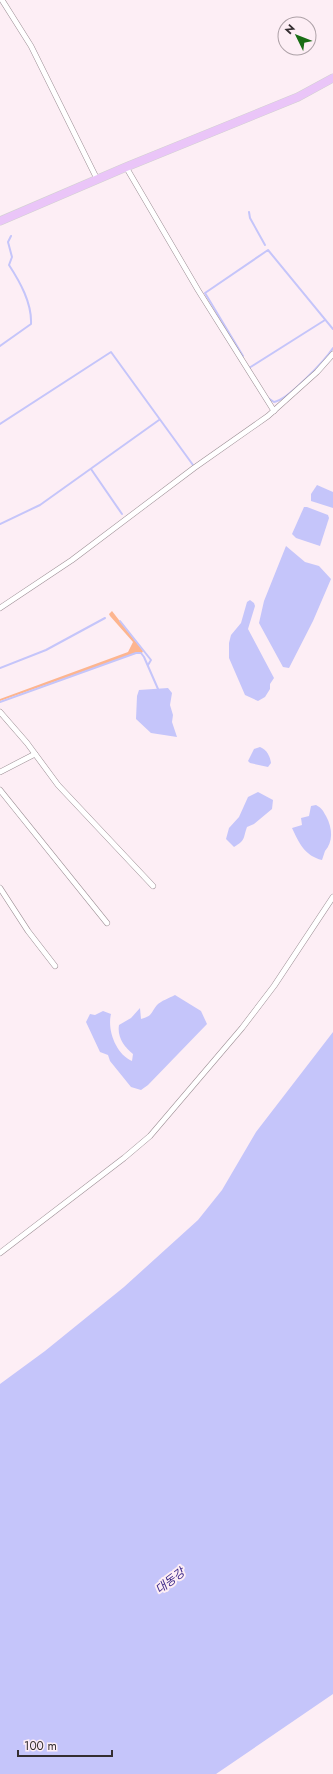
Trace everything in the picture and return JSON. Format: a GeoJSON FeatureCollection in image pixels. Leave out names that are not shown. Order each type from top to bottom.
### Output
{"type":"FeatureCollection","features":[{"type":"Feature","properties":{"kind":"main road"},"geometry":{"type":"LineString","coordinates":[[0,221],[97,179],[298,97],[333,78]]}},
{"type":"Feature","properties":{"kind":"street"},"geometry":{"type":"LineString","coordinates":[[2,0],[31,46],[97,179]]}},
{"type":"Feature","properties":{"kind":"street"},"geometry":{"type":"LineString","coordinates":[[126,167],[198,290],[274,411]]}},
{"type":"Feature","properties":{"kind":"street"},"geometry":{"type":"LineString","coordinates":[[0,608],[72,560],[194,468],[274,411],[317,372],[333,354]]}},
{"type":"Feature","properties":{"kind":"street"},"geometry":{"type":"LineString","coordinates":[[0,712],[35,754],[58,785],[153,886]]}},
{"type":"Feature","properties":{"kind":"street"},"geometry":{"type":"LineString","coordinates":[[0,772],[35,754]]}},
{"type":"Feature","properties":{"kind":"street"},"geometry":{"type":"LineString","coordinates":[[0,790],[107,923]]}},
{"type":"Feature","properties":{"kind":"street"},"geometry":{"type":"LineString","coordinates":[[0,888],[28,931],[55,966]]}},
{"type":"Feature","properties":{"kind":"street"},"geometry":{"type":"LineString","coordinates":[[0,1253],[124,1158],[150,1136],[227,1046],[270,992],[333,897]]}},
{"type":"Feature","properties":{"kind":"shaded area"},"geometry":{"type":"Polygon","coordinates":[[[112,611],[143,651],[142,653],[136,653],[0,701],[0,699],[128,652],[133,642],[110,616],[109,614],[112,611]]]}},
{"type":"Feature","properties":{"kind":"water"},"geometry":{"type":"Polygon","coordinates":[[[317,485],[333,492],[333,508],[311,501],[311,494],[317,485]]]}},
{"type":"Feature","properties":{"kind":"water"},"geometry":{"type":"Polygon","coordinates":[[[304,507],[328,515],[329,518],[320,546],[296,538],[292,534],[304,507]]]}},
{"type":"Feature","properties":{"kind":"water"},"geometry":{"type":"Polygon","coordinates":[[[286,546],[305,562],[319,566],[331,579],[313,621],[289,668],[283,667],[259,623],[264,601],[286,546]]]}},
{"type":"Feature","properties":{"kind":"water"},"geometry":{"type":"Polygon","coordinates":[[[250,600],[255,606],[248,629],[274,678],[265,697],[258,701],[245,695],[229,658],[229,643],[231,635],[241,623],[247,602],[250,600]]]}},
{"type":"Feature","properties":{"kind":"water"},"geometry":{"type":"Polygon","coordinates":[[[168,688],[172,693],[170,705],[173,715],[172,722],[177,737],[151,733],[136,719],[137,696],[139,690],[168,688]]]}},
{"type":"Feature","properties":{"kind":"water"},"geometry":{"type":"Polygon","coordinates":[[[260,747],[265,750],[269,756],[271,763],[268,767],[250,763],[248,761],[254,749],[260,747]]]}},
{"type":"Feature","properties":{"kind":"water"},"geometry":{"type":"Polygon","coordinates":[[[258,792],[273,800],[272,809],[254,824],[247,827],[242,840],[234,847],[226,839],[229,828],[239,817],[248,797],[258,792]]]}},
{"type":"Feature","properties":{"kind":"water"},"geometry":{"type":"Polygon","coordinates":[[[316,805],[321,808],[324,813],[331,830],[330,844],[325,851],[322,860],[311,855],[303,848],[292,828],[302,825],[301,818],[309,816],[311,806],[316,805]]]}},
{"type":"Feature","properties":{"kind":"water"},"geometry":{"type":"Polygon","coordinates":[[[175,995],[201,1011],[207,1024],[148,1085],[141,1090],[131,1087],[110,1061],[108,1055],[100,1052],[86,1022],[90,1014],[95,1015],[103,1011],[111,1014],[110,1027],[114,1041],[121,1053],[132,1061],[133,1054],[120,1038],[119,1025],[131,1018],[140,1008],[141,1019],[148,1017],[155,1007],[175,995]]]}},
{"type":"Feature","properties":{"kind":"water","name":"대동강"},"geometry":{"type":"Polygon","coordinates":[[[333,1032],[333,1694],[216,1774],[0,1774],[0,1384],[45,1351],[124,1287],[198,1220],[222,1190],[256,1132],[333,1032]]]}},
{"type":"Feature","properties":{"kind":"waterway"},"geometry":{"type":"LineString","coordinates":[[249,212],[250,218],[265,245]]}},
{"type":"Feature","properties":{"kind":"waterway"},"geometry":{"type":"LineString","coordinates":[[0,346],[31,324],[30,308],[21,286],[9,265],[12,257],[8,242],[11,236]]}},
{"type":"Feature","properties":{"kind":"waterway"},"geometry":{"type":"LineString","coordinates":[[243,356],[205,293],[268,250],[333,329]]}},
{"type":"Feature","properties":{"kind":"waterway"},"geometry":{"type":"LineString","coordinates":[[249,368],[325,320]]}},
{"type":"Feature","properties":{"kind":"waterway"},"geometry":{"type":"LineString","coordinates":[[268,398],[274,402],[280,400],[288,394],[315,370],[333,348]]}},
{"type":"Feature","properties":{"kind":"waterway"},"geometry":{"type":"LineString","coordinates":[[0,424],[111,352],[193,465]]}},
{"type":"Feature","properties":{"kind":"waterway"},"geometry":{"type":"LineString","coordinates":[[0,524],[40,505],[159,420]]}},
{"type":"Feature","properties":{"kind":"waterway"},"geometry":{"type":"LineString","coordinates":[[91,469],[122,514]]}},
{"type":"Feature","properties":{"kind":"waterway"},"geometry":{"type":"LineString","coordinates":[[0,668],[46,650],[105,618]]}},
{"type":"Feature","properties":{"kind":"waterway"},"geometry":{"type":"LineString","coordinates":[[120,621],[151,660],[148,665]]}},
{"type":"Feature","properties":{"kind":"waterway"},"geometry":{"type":"LineString","coordinates":[[0,702],[136,653],[141,653],[144,657],[158,689]]}}]}
